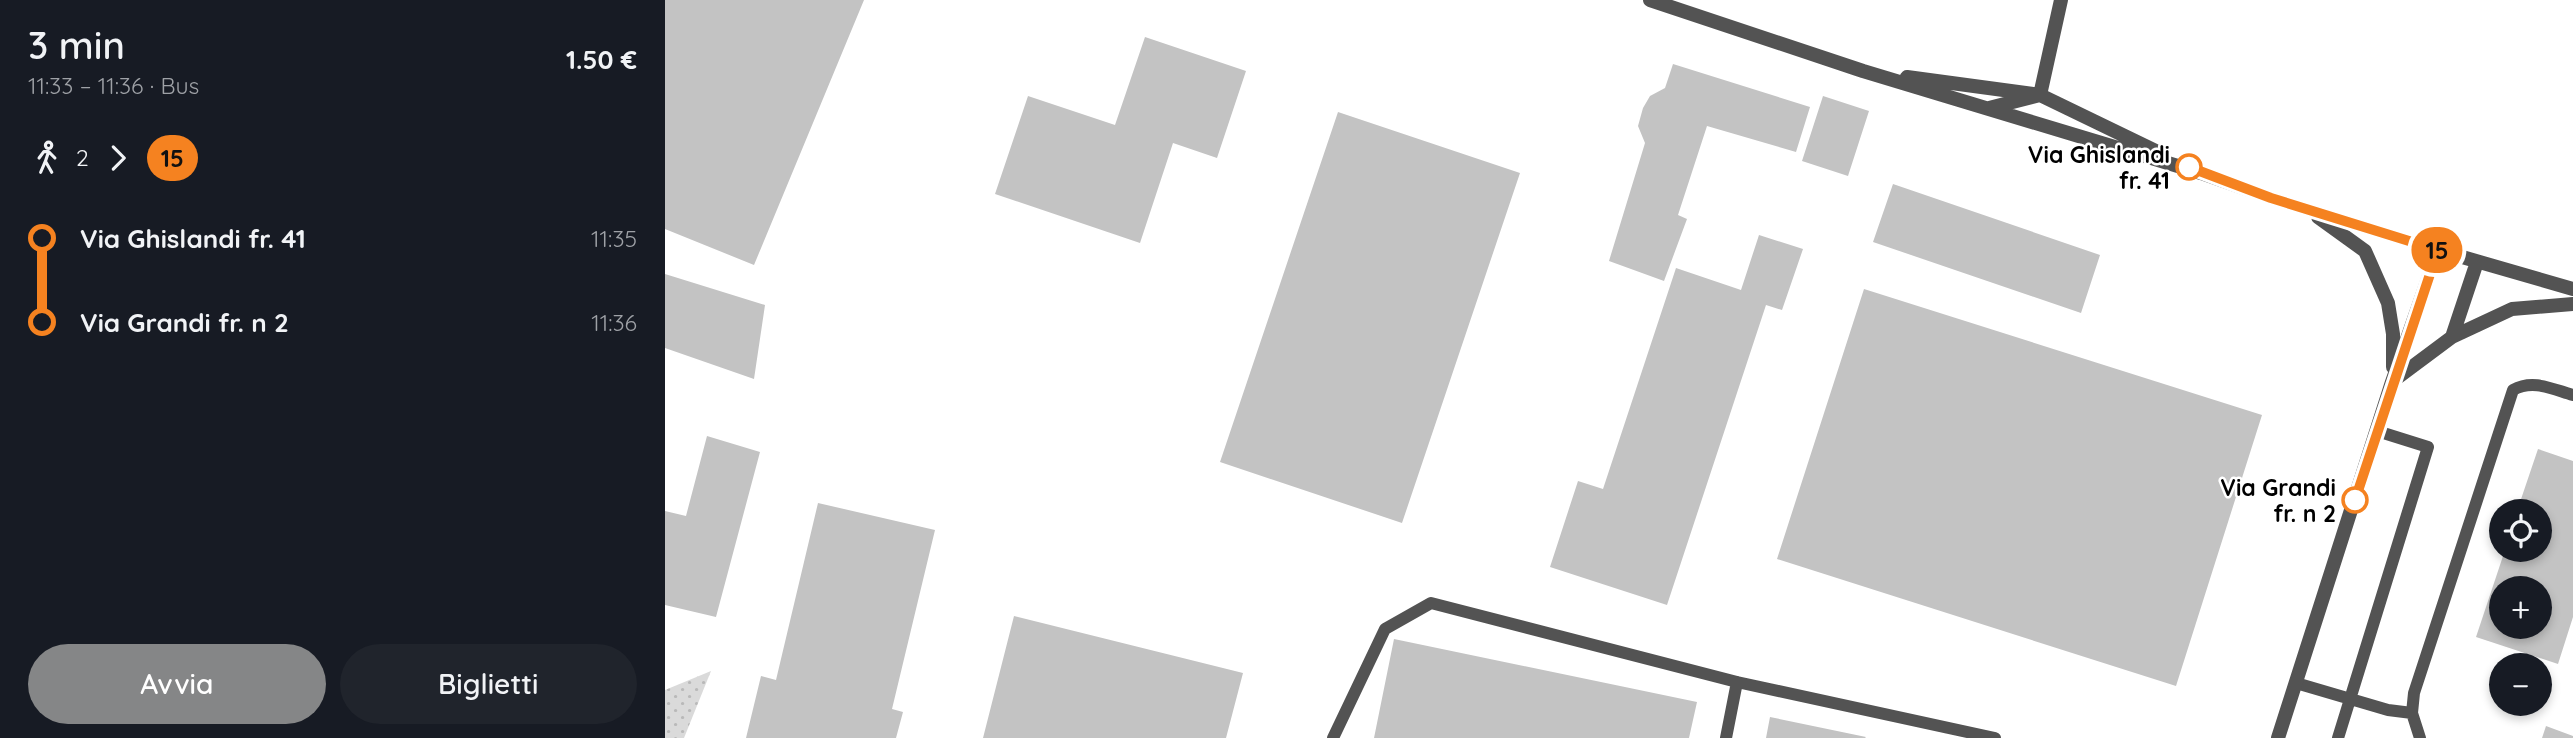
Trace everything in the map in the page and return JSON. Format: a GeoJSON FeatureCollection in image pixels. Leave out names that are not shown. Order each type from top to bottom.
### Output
{"type":"FeatureCollection","features":[{"type":"Feature","properties":{"kind":"street"},"geometry":{"type":"LineString","coordinates":[[1650,0],[1863,71],[2201,173],[2477,262],[2573,289]]}},
{"type":"Feature","properties":{"kind":"street"},"geometry":{"type":"LineString","coordinates":[[2040,95],[2061,0]]}},
{"type":"Feature","properties":{"kind":"street"},"geometry":{"type":"LineString","coordinates":[[1863,71],[2040,95],[2201,173]]}},
{"type":"Feature","properties":{"kind":"street"},"geometry":{"type":"LineString","coordinates":[[1987,109],[2040,95]]}},
{"type":"Feature","properties":{"kind":"street"},"geometry":{"type":"LineString","coordinates":[[2308,209],[2365,251],[2388,303],[2393,334],[2392,382]]}},
{"type":"Feature","properties":{"kind":"street"},"geometry":{"type":"LineString","coordinates":[[2278,738],[2392,382],[2438,250]]}},
{"type":"Feature","properties":{"kind":"street"},"geometry":{"type":"LineString","coordinates":[[2452,337],[2477,262]]}},
{"type":"Feature","properties":{"kind":"street"},"geometry":{"type":"LineString","coordinates":[[2392,382],[2452,337],[2512,309],[2573,304]]}},
{"type":"Feature","properties":{"kind":"lane"},"geometry":{"type":"LineString","coordinates":[[2420,738],[2412,713],[2414,693],[2513,390],[2523,384],[2535,384],[2573,395]]}},
{"type":"Feature","properties":{"kind":"lane"},"geometry":{"type":"LineString","coordinates":[[2338,738],[2428,447],[2377,431]]}},
{"type":"Feature","properties":{"kind":"lane"},"geometry":{"type":"LineString","coordinates":[[1333,738],[1385,629],[1431,603],[1737,681],[1995,738]]}},
{"type":"Feature","properties":{"kind":"lane"},"geometry":{"type":"LineString","coordinates":[[1726,738],[1737,681]]}},
{"type":"Feature","properties":{"kind":"lane"},"geometry":{"type":"LineString","coordinates":[[2296,682],[2388,710],[2412,713]]}},
{"type":"Feature","properties":{"kind":"shaded area"},"geometry":{"type":"Polygon","coordinates":[[[711,671],[684,738],[665,738],[665,690],[711,671]]]}},
{"type":"Feature","properties":{"kind":"building"},"geometry":{"type":"Polygon","coordinates":[[[665,0],[864,0],[754,265],[665,229],[665,0]]]}},
{"type":"Feature","properties":{"kind":"building"},"geometry":{"type":"Polygon","coordinates":[[[1145,37],[1246,71],[1217,158],[1173,143],[1140,243],[995,194],[1028,96],[1115,125],[1145,37]]]}},
{"type":"Feature","properties":{"kind":"building"},"geometry":{"type":"Polygon","coordinates":[[[1673,64],[1810,107],[1796,152],[1707,126],[1678,215],[1687,219],[1664,281],[1609,261],[1645,143],[1638,126],[1643,108],[1650,96],[1665,88],[1673,64]]]}},
{"type":"Feature","properties":{"kind":"building"},"geometry":{"type":"Polygon","coordinates":[[[1823,96],[1869,111],[1848,176],[1802,161],[1823,96]]]}},
{"type":"Feature","properties":{"kind":"building"},"geometry":{"type":"Polygon","coordinates":[[[1338,112],[1520,173],[1402,523],[1220,462],[1338,112]]]}},
{"type":"Feature","properties":{"kind":"building"},"geometry":{"type":"Polygon","coordinates":[[[1893,184],[2100,255],[2081,313],[1873,242],[1893,184]]]}},
{"type":"Feature","properties":{"kind":"building"},"geometry":{"type":"Polygon","coordinates":[[[1759,235],[1803,249],[1782,310],[1766,305],[1667,605],[1550,567],[1578,481],[1603,489],[1676,268],[1741,290],[1759,235]]]}},
{"type":"Feature","properties":{"kind":"building"},"geometry":{"type":"Polygon","coordinates":[[[665,274],[765,305],[754,379],[665,348],[665,274]]]}},
{"type":"Feature","properties":{"kind":"building"},"geometry":{"type":"Polygon","coordinates":[[[1864,289],[2262,415],[2176,686],[1777,559],[1864,289]]]}},
{"type":"Feature","properties":{"kind":"building"},"geometry":{"type":"Polygon","coordinates":[[[707,436],[760,452],[716,617],[665,605],[665,511],[686,516],[707,436]]]}},
{"type":"Feature","properties":{"kind":"building"},"geometry":{"type":"Polygon","coordinates":[[[2538,449],[2573,461],[2573,617],[2558,664],[2552,662],[2552,653],[2525,653],[2476,637],[2489,598],[2489,639],[2552,639],[2552,576],[2496,576],[2501,562],[2552,562],[2552,499],[2521,499],[2538,449]]]}},
{"type":"Feature","properties":{"kind":"building"},"geometry":{"type":"Polygon","coordinates":[[[818,503],[935,530],[892,709],[903,712],[896,738],[746,738],[761,676],[776,680],[818,503]]]}},
{"type":"Feature","properties":{"kind":"building"},"geometry":{"type":"Polygon","coordinates":[[[1014,616],[1243,673],[1226,738],[983,738],[1014,616]]]}},
{"type":"Feature","properties":{"kind":"building"},"geometry":{"type":"Polygon","coordinates":[[[1394,639],[1697,702],[1689,738],[1374,738],[1394,639]]]}},
{"type":"Feature","properties":{"kind":"building"},"geometry":{"type":"Polygon","coordinates":[[[1770,717],[1866,737],[1766,738],[1770,717]]]}},
{"type":"Feature","properties":{"kind":"building"},"geometry":{"type":"Polygon","coordinates":[[[2546,726],[2573,736],[2573,738],[2542,738],[2546,726]]]}},
{"type":"Feature","properties":{"kind":"bus line","name":"15"},"geometry":{"type":"LineString","coordinates":[[2189,167],[2271,198],[2438,250],[2355,500]]}},
{"type":"Feature","properties":{"kind":"place","name":"Via Ghislandi fr. 41"},"geometry":{"type":"Point","coordinates":[2189,167]}},
{"type":"Feature","properties":{"kind":"place","name":"Via Grandi fr. n 2"},"geometry":{"type":"Point","coordinates":[2355,500]}}]}
